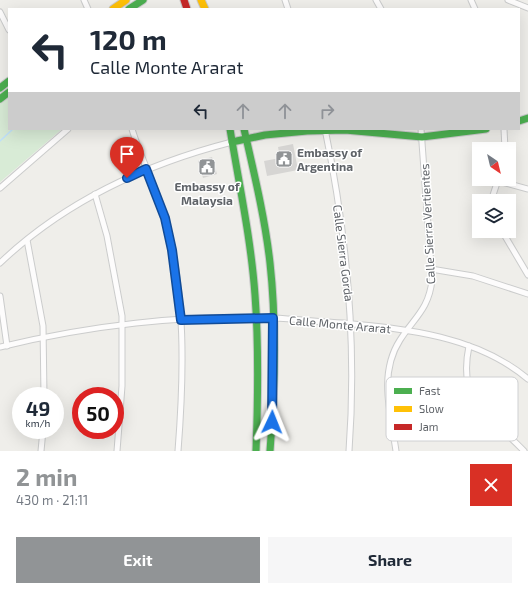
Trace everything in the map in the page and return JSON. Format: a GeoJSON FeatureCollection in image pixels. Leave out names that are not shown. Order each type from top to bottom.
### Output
{"type":"FeatureCollection","features":[{"type":"Feature","properties":{"kind":"main road"},"geometry":{"type":"LineString","coordinates":[[114,8],[126,0]]}},
{"type":"Feature","properties":{"kind":"main road"},"geometry":{"type":"LineString","coordinates":[[131,8],[143,0]]}},
{"type":"Feature","properties":{"kind":"main road"},"geometry":{"type":"LineString","coordinates":[[0,88],[8,82]]}},
{"type":"Feature","properties":{"kind":"main road"},"geometry":{"type":"LineString","coordinates":[[0,99],[8,93]]}},
{"type":"Feature","properties":{"kind":"main road"},"geometry":{"type":"LineString","coordinates":[[230,130],[248,239],[255,318],[257,362],[256,451]]}},
{"type":"Feature","properties":{"kind":"main road"},"geometry":{"type":"LineString","coordinates":[[244,130],[266,239],[273,318],[274,378],[270,451]]}},
{"type":"Feature","properties":{"kind":"main road"},"geometry":{"type":"LineString","coordinates":[[232,142],[301,131],[345,130],[422,137],[478,130]]}},
{"type":"Feature","properties":{"kind":"street"},"geometry":{"type":"LineString","coordinates":[[508,0],[528,8]]}},
{"type":"Feature","properties":{"kind":"street"},"geometry":{"type":"LineString","coordinates":[[0,12],[8,28]]}},
{"type":"Feature","properties":{"kind":"street"},"geometry":{"type":"LineString","coordinates":[[0,188],[36,155],[67,130]]}},
{"type":"Feature","properties":{"kind":"street"},"geometry":{"type":"LineString","coordinates":[[132,130],[165,218],[172,250],[181,320],[181,397],[178,451]]}},
{"type":"Feature","properties":{"kind":"street","name":"Calle Sierra Gorda"},"geometry":{"type":"LineString","coordinates":[[325,130],[343,233],[351,324],[349,451]]}},
{"type":"Feature","properties":{"kind":"street","name":"Calle Sierra Vertientes"},"geometry":{"type":"LineString","coordinates":[[388,377],[395,349],[428,300],[431,291],[432,269],[421,130]]}},
{"type":"Feature","properties":{"kind":"street"},"geometry":{"type":"LineString","coordinates":[[504,130],[505,142]]}},
{"type":"Feature","properties":{"kind":"street"},"geometry":{"type":"LineString","coordinates":[[0,263],[27,240],[70,209],[95,194],[146,169],[181,156],[232,142]]}},
{"type":"Feature","properties":{"kind":"street"},"geometry":{"type":"LineString","coordinates":[[516,185],[528,189]]}},
{"type":"Feature","properties":{"kind":"street"},"geometry":{"type":"LineString","coordinates":[[95,194],[107,236],[123,325],[122,386],[118,451]]}},
{"type":"Feature","properties":{"kind":"street"},"geometry":{"type":"LineString","coordinates":[[506,238],[528,275]]}},
{"type":"Feature","properties":{"kind":"street"},"geometry":{"type":"LineString","coordinates":[[27,240],[42,313],[44,338],[44,387]]}},
{"type":"Feature","properties":{"kind":"street"},"geometry":{"type":"LineString","coordinates":[[432,269],[473,276],[528,294]]}},
{"type":"Feature","properties":{"kind":"street"},"geometry":{"type":"LineString","coordinates":[[0,296],[7,346]]}},
{"type":"Feature","properties":{"kind":"street","name":"Calle Monte Ararat"},"geometry":{"type":"LineString","coordinates":[[0,347],[123,325],[181,320],[273,318],[407,330],[469,346],[500,359],[528,379]]}},
{"type":"Feature","properties":{"kind":"street"},"geometry":{"type":"LineString","coordinates":[[466,377],[469,346]]}},
{"type":"Feature","properties":{"kind":"street"},"geometry":{"type":"LineString","coordinates":[[41,451],[42,439]]}},
{"type":"Feature","properties":{"kind":"street","name":"Calle Sierra Vertientes"},"geometry":{"type":"LineString","coordinates":[[394,441],[396,451]]}},
{"type":"Feature","properties":{"kind":"street"},"geometry":{"type":"LineString","coordinates":[[514,441],[524,451]]}},
{"type":"Feature","properties":{"kind":"green space"},"geometry":{"type":"Polygon","coordinates":[[[8,99],[8,130],[61,130],[0,182],[0,104],[8,99]]]}},
{"type":"Feature","properties":{"kind":"building","name":"Embassy of Argentina"},"geometry":{"type":"Polygon","coordinates":[[[293,144],[298,170],[267,176],[264,161],[280,158],[278,147],[293,144]]]}},
{"type":"Feature","properties":{"kind":"building","name":"Embassy of Malaysia"},"geometry":{"type":"Polygon","coordinates":[[[212,157],[217,174],[203,178],[198,161],[212,157]]]}},
{"type":"Feature","properties":{"kind":"waterway"},"geometry":{"type":"LineString","coordinates":[[0,141],[12,130]]}},
{"type":"Feature","properties":{"kind":"traffic: fast"},"geometry":{"type":"LineString","coordinates":[[131,8],[143,0]]}},
{"type":"Feature","properties":{"kind":"traffic: fast"},"geometry":{"type":"LineString","coordinates":[[0,88],[8,82]]}},
{"type":"Feature","properties":{"kind":"traffic: fast"},"geometry":{"type":"LineString","coordinates":[[0,99],[8,93]]}},
{"type":"Feature","properties":{"kind":"traffic: fast"},"geometry":{"type":"LineString","coordinates":[[520,121],[528,118]]}},
{"type":"Feature","properties":{"kind":"traffic: fast"},"geometry":{"type":"LineString","coordinates":[[230,130],[248,232],[255,295],[258,373],[256,451]]}},
{"type":"Feature","properties":{"kind":"traffic: fast"},"geometry":{"type":"LineString","coordinates":[[244,130],[265,229],[270,263],[274,310],[273,404],[270,451]]}},
{"type":"Feature","properties":{"kind":"traffic: fast"},"geometry":{"type":"LineString","coordinates":[[232,142],[265,135],[307,131],[345,130]]}},
{"type":"Feature","properties":{"kind":"traffic: fast"},"geometry":{"type":"LineString","coordinates":[[345,130],[422,137],[478,130]]}},
{"type":"Feature","properties":{"kind":"traffic: slow"},"geometry":{"type":"LineString","coordinates":[[114,8],[126,0]]}},
{"type":"Feature","properties":{"kind":"traffic: slow"},"geometry":{"type":"LineString","coordinates":[[201,0],[205,8]]}},
{"type":"Feature","properties":{"kind":"traffic: jam"},"geometry":{"type":"LineString","coordinates":[[184,0],[187,8]]}},
{"type":"Feature","properties":{"kind":"place","name":"Embassy of Argentina"},"geometry":{"type":"Point","coordinates":[284,159]}},
{"type":"Feature","properties":{"kind":"place","name":"Embassy of Malaysia"},"geometry":{"type":"Point","coordinates":[207,167]}},
{"type":"Feature","properties":{"kind":"route"},"geometry":{"type":"LineString","coordinates":[[127,178],[146,169],[157,196],[165,218],[172,250],[181,320],[273,318],[274,351],[272,422]]}}]}
